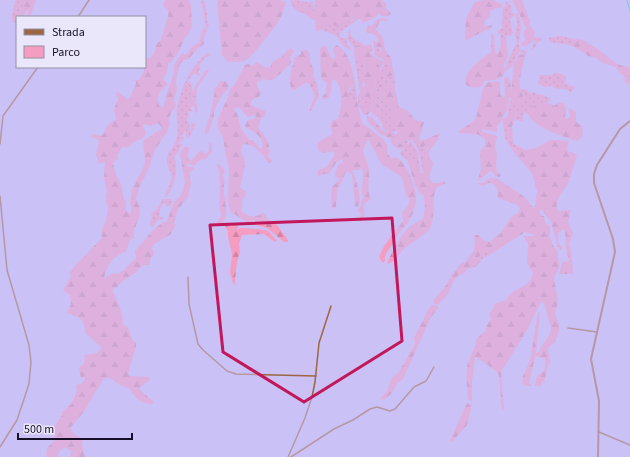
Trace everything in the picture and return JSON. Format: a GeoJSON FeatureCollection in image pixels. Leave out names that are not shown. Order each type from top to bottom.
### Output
{"type":"FeatureCollection","features":[{"type":"Feature","properties":{"kind":"street"},"geometry":{"type":"LineString","coordinates":[[79,16],[89,0]]}},
{"type":"Feature","properties":{"kind":"street"},"geometry":{"type":"LineString","coordinates":[[0,144],[1,120],[37,68]]}},
{"type":"Feature","properties":{"kind":"street"},"geometry":{"type":"LineString","coordinates":[[598,457],[599,400],[591,360],[616,252],[594,181],[594,175],[597,166],[619,131],[630,121]]}},
{"type":"Feature","properties":{"kind":"street"},"geometry":{"type":"LineString","coordinates":[[0,196],[7,270],[29,346],[31,362],[30,380],[18,420],[0,447]]}},
{"type":"Feature","properties":{"kind":"street"},"geometry":{"type":"LineString","coordinates":[[188,277],[189,304],[198,344],[227,371],[238,374],[316,376]]}},
{"type":"Feature","properties":{"kind":"street"},"geometry":{"type":"LineString","coordinates":[[289,457],[313,390],[316,376],[319,343],[331,306]]}},
{"type":"Feature","properties":{"kind":"street"},"geometry":{"type":"LineString","coordinates":[[568,328],[597,332]]}},
{"type":"Feature","properties":{"kind":"street"},"geometry":{"type":"LineString","coordinates":[[289,457],[371,408],[378,407],[390,411],[396,409],[414,387],[427,380],[434,367]]}},
{"type":"Feature","properties":{"kind":"street"},"geometry":{"type":"LineString","coordinates":[[599,432],[630,445]]}},
{"type":"Feature","properties":{"kind":"highlighted area"},"geometry":{"type":"Polygon","coordinates":[[[392,218],[402,341],[304,402],[223,352],[210,225],[392,218]]]}},
{"type":"Feature","properties":{"kind":"green space"},"geometry":{"type":"Polygon","coordinates":[[[16,0],[25,0],[24,8],[20,16],[16,16],[16,25],[11,18],[16,0]]]}},
{"type":"Feature","properties":{"kind":"green space"},"geometry":{"type":"Polygon","coordinates":[[[25,0],[36,0],[30,16],[28,16],[28,10],[24,16],[20,16],[24,8],[25,0]]]}},
{"type":"Feature","properties":{"kind":"green space"},"geometry":{"type":"Polygon","coordinates":[[[165,0],[189,0],[191,5],[192,27],[188,35],[185,37],[179,51],[168,64],[167,72],[163,79],[167,85],[158,96],[158,103],[162,108],[174,73],[174,65],[176,61],[182,53],[186,55],[192,46],[199,43],[202,31],[205,27],[207,31],[204,37],[204,44],[197,49],[189,59],[184,60],[180,64],[176,82],[177,90],[174,100],[176,106],[169,118],[170,124],[167,132],[156,148],[148,170],[139,188],[136,199],[140,208],[139,217],[134,231],[134,238],[130,240],[126,251],[112,261],[107,268],[104,278],[114,273],[118,274],[124,270],[136,258],[135,251],[158,226],[167,221],[174,202],[181,195],[185,182],[180,154],[184,147],[189,147],[188,157],[191,161],[199,152],[202,151],[206,154],[209,150],[209,142],[212,144],[212,152],[205,160],[203,159],[199,161],[194,166],[186,163],[188,167],[193,167],[194,169],[189,172],[191,183],[188,197],[178,209],[174,224],[176,225],[171,234],[153,245],[152,248],[154,254],[150,259],[150,265],[143,265],[135,273],[113,289],[121,311],[123,324],[128,328],[133,341],[136,342],[128,374],[130,376],[149,377],[150,380],[140,387],[140,390],[154,402],[153,404],[149,404],[142,402],[129,388],[119,385],[109,378],[103,379],[86,409],[71,427],[72,433],[83,439],[82,444],[85,457],[70,457],[71,451],[67,448],[63,448],[60,450],[57,457],[46,457],[47,448],[55,440],[53,429],[62,415],[62,412],[72,403],[77,391],[76,385],[81,384],[85,380],[84,376],[81,378],[79,370],[80,366],[84,364],[85,355],[97,353],[101,349],[101,347],[85,333],[83,321],[67,313],[71,304],[70,295],[63,290],[71,277],[69,273],[71,270],[102,238],[101,231],[106,221],[108,207],[104,179],[105,162],[99,164],[96,154],[99,140],[91,137],[93,134],[101,136],[105,132],[107,126],[116,119],[114,109],[118,99],[116,93],[118,92],[127,99],[130,97],[136,84],[135,80],[139,80],[144,68],[146,68],[146,60],[151,57],[157,43],[161,40],[168,16],[168,10],[163,6],[165,0]],[[157,123],[151,126],[143,124],[143,128],[146,132],[144,137],[127,148],[122,147],[117,156],[119,159],[115,160],[113,163],[115,172],[122,187],[123,197],[126,202],[126,210],[130,214],[132,208],[130,202],[132,190],[145,162],[143,141],[161,129],[161,126],[157,123]]]}},
{"type":"Feature","properties":{"kind":"green space"},"geometry":{"type":"Polygon","coordinates":[[[201,0],[204,0],[207,12],[207,21],[209,24],[207,31],[201,0]]]}},
{"type":"Feature","properties":{"kind":"green space"},"geometry":{"type":"Polygon","coordinates":[[[217,0],[280,0],[286,2],[280,19],[264,41],[249,58],[244,61],[236,62],[227,61],[222,55],[217,0]]]}},
{"type":"Feature","properties":{"kind":"green space"},"geometry":{"type":"Polygon","coordinates":[[[291,0],[296,0],[298,5],[303,5],[307,9],[315,12],[315,0],[381,0],[386,3],[386,8],[391,13],[386,16],[378,14],[374,18],[362,23],[362,18],[348,24],[355,18],[353,16],[337,26],[320,21],[320,23],[324,26],[318,32],[315,30],[315,20],[297,11],[293,7],[291,0]]]}},
{"type":"Feature","properties":{"kind":"green space"},"geometry":{"type":"Polygon","coordinates":[[[296,0],[309,3],[313,2],[315,12],[307,9],[305,6],[298,5],[296,0]]]}},
{"type":"Feature","properties":{"kind":"green space"},"geometry":{"type":"Polygon","coordinates":[[[492,0],[502,4],[502,8],[496,8],[490,11],[490,16],[484,22],[485,27],[492,25],[492,28],[467,40],[465,38],[466,19],[475,2],[492,0]]]}},
{"type":"Feature","properties":{"kind":"green space"},"geometry":{"type":"Polygon","coordinates":[[[512,0],[522,0],[530,21],[529,25],[535,32],[534,37],[542,38],[542,40],[538,42],[532,51],[531,50],[535,40],[526,46],[522,46],[521,44],[525,40],[524,32],[526,28],[512,0]]]}},
{"type":"Feature","properties":{"kind":"green space"},"geometry":{"type":"Polygon","coordinates":[[[507,1],[511,6],[512,13],[515,14],[515,16],[511,17],[510,20],[513,33],[511,36],[499,34],[498,31],[502,27],[503,6],[507,7],[505,3],[507,1]]]}},
{"type":"Feature","properties":{"kind":"green space"},"geometry":{"type":"Polygon","coordinates":[[[517,13],[521,23],[519,41],[520,50],[527,51],[525,55],[520,52],[518,53],[513,65],[506,71],[507,63],[517,42],[515,28],[517,26],[517,13]]]}},
{"type":"Feature","properties":{"kind":"green space"},"geometry":{"type":"Polygon","coordinates":[[[353,16],[355,18],[352,19],[349,24],[356,21],[341,31],[339,35],[341,38],[348,38],[350,30],[354,39],[366,47],[368,44],[371,45],[373,50],[371,52],[372,55],[383,63],[380,71],[365,47],[355,45],[354,48],[348,39],[346,42],[351,50],[348,49],[336,36],[321,29],[320,21],[345,22],[353,16]]]}},
{"type":"Feature","properties":{"kind":"green space"},"geometry":{"type":"Polygon","coordinates":[[[382,18],[388,19],[388,21],[380,21],[376,29],[383,38],[385,50],[391,58],[394,75],[388,77],[386,76],[384,70],[389,64],[388,61],[383,59],[381,49],[373,43],[374,40],[378,43],[378,39],[374,35],[366,32],[367,26],[369,25],[371,27],[376,20],[382,18]]]}},
{"type":"Feature","properties":{"kind":"green space"},"geometry":{"type":"Polygon","coordinates":[[[494,34],[495,52],[498,54],[501,44],[501,35],[505,35],[506,37],[508,57],[503,67],[506,68],[505,72],[498,79],[484,81],[480,87],[466,85],[467,75],[470,70],[491,52],[491,35],[494,34]]]}},
{"type":"Feature","properties":{"kind":"green space"},"geometry":{"type":"Polygon","coordinates":[[[560,36],[583,40],[588,43],[573,42],[570,45],[550,42],[548,38],[560,36]]]}},
{"type":"Feature","properties":{"kind":"green space"},"geometry":{"type":"Polygon","coordinates":[[[573,42],[592,45],[618,64],[630,67],[630,82],[626,84],[624,76],[616,67],[603,63],[595,57],[588,56],[570,45],[573,42]]]}},
{"type":"Feature","properties":{"kind":"green space"},"geometry":{"type":"Polygon","coordinates":[[[362,44],[370,50],[369,53],[382,73],[381,75],[375,77],[374,81],[376,93],[365,99],[362,96],[362,99],[358,97],[360,92],[359,85],[363,87],[365,86],[364,82],[359,82],[359,76],[364,72],[365,65],[362,62],[355,62],[354,48],[355,45],[359,46],[362,44]]]}},
{"type":"Feature","properties":{"kind":"green space"},"geometry":{"type":"Polygon","coordinates":[[[337,45],[345,52],[352,67],[355,83],[348,90],[348,96],[357,101],[362,123],[384,140],[387,145],[387,153],[391,158],[397,158],[404,164],[410,175],[416,196],[415,207],[412,215],[408,223],[395,238],[383,263],[379,257],[384,246],[403,221],[402,213],[409,204],[410,199],[406,196],[402,177],[382,165],[368,139],[363,150],[369,168],[368,189],[371,199],[364,204],[364,216],[359,221],[358,219],[361,213],[358,212],[358,209],[361,206],[361,201],[364,197],[362,195],[362,167],[359,170],[352,170],[357,183],[360,199],[358,207],[355,206],[352,175],[348,171],[346,172],[337,191],[336,207],[334,209],[332,208],[332,187],[339,180],[335,176],[336,170],[339,164],[343,162],[343,159],[336,163],[328,174],[318,176],[318,170],[327,167],[335,154],[333,151],[324,153],[319,151],[317,145],[319,142],[332,134],[330,124],[333,120],[338,119],[341,98],[341,92],[334,79],[332,80],[329,97],[324,100],[322,99],[326,93],[327,83],[321,78],[320,49],[323,46],[326,47],[334,60],[335,56],[333,48],[337,45]]]}},
{"type":"Feature","properties":{"kind":"green space"},"geometry":{"type":"Polygon","coordinates":[[[374,45],[381,50],[383,59],[388,60],[388,77],[394,75],[395,87],[388,82],[379,88],[381,99],[393,112],[393,121],[398,125],[398,131],[394,131],[394,134],[398,134],[403,141],[408,141],[406,145],[411,141],[417,151],[421,174],[410,156],[406,159],[400,154],[403,149],[401,144],[382,131],[388,131],[383,129],[382,123],[378,117],[381,118],[379,113],[381,110],[380,105],[375,101],[364,105],[358,105],[358,97],[361,99],[362,96],[377,90],[374,81],[375,77],[382,73],[381,71],[384,65],[382,59],[375,56],[374,45]]]}},
{"type":"Feature","properties":{"kind":"green space"},"geometry":{"type":"Polygon","coordinates":[[[290,48],[294,52],[290,57],[291,63],[276,77],[272,80],[263,79],[257,82],[261,93],[259,97],[251,102],[254,107],[266,112],[265,116],[261,118],[258,127],[268,143],[269,155],[267,156],[272,160],[272,162],[269,163],[255,148],[248,144],[243,144],[241,152],[245,165],[240,187],[246,192],[242,200],[241,210],[245,214],[251,216],[256,216],[262,213],[265,214],[267,218],[277,225],[288,242],[284,242],[267,228],[249,223],[230,212],[228,202],[229,168],[223,137],[217,127],[218,119],[230,89],[235,84],[245,65],[249,64],[253,66],[256,62],[270,68],[272,62],[281,57],[290,48]],[[239,107],[234,109],[238,115],[240,127],[249,140],[253,140],[259,148],[262,149],[263,145],[261,139],[256,133],[246,128],[245,125],[248,120],[254,119],[256,116],[254,115],[248,117],[239,107]]]}},
{"type":"Feature","properties":{"kind":"green space"},"geometry":{"type":"Polygon","coordinates":[[[307,50],[310,54],[310,62],[314,69],[312,83],[315,90],[313,91],[306,82],[295,90],[292,90],[290,79],[295,60],[294,58],[301,54],[301,51],[307,50]]]}},
{"type":"Feature","properties":{"kind":"green space"},"geometry":{"type":"Polygon","coordinates":[[[210,52],[209,54],[211,55],[205,58],[199,66],[201,68],[198,71],[200,74],[199,76],[194,73],[187,82],[188,83],[191,81],[194,96],[190,100],[189,104],[192,111],[188,112],[189,116],[187,119],[190,126],[190,131],[191,122],[196,125],[188,139],[186,129],[181,137],[184,137],[184,139],[179,142],[180,144],[183,144],[174,157],[176,167],[174,182],[170,192],[164,198],[171,180],[167,159],[177,137],[177,112],[180,96],[192,69],[204,56],[210,52]]]}},
{"type":"Feature","properties":{"kind":"green space"},"geometry":{"type":"Polygon","coordinates":[[[519,54],[525,55],[519,83],[524,99],[523,105],[517,105],[510,96],[507,110],[502,118],[506,118],[512,109],[515,108],[517,111],[512,127],[513,143],[512,145],[510,143],[502,119],[497,126],[497,132],[482,129],[484,132],[497,136],[495,145],[497,154],[496,166],[497,172],[501,175],[499,177],[495,176],[493,172],[490,171],[479,180],[481,169],[480,152],[485,145],[485,140],[477,134],[459,133],[459,131],[476,118],[483,88],[486,83],[498,81],[500,83],[500,94],[503,98],[505,95],[504,78],[507,77],[510,80],[511,93],[514,64],[519,54]]]}},
{"type":"Feature","properties":{"kind":"green space"},"geometry":{"type":"Polygon","coordinates":[[[355,62],[362,62],[365,65],[362,81],[363,87],[359,85],[355,62]]]}},
{"type":"Feature","properties":{"kind":"green space"},"geometry":{"type":"Polygon","coordinates":[[[206,70],[209,71],[197,88],[196,103],[198,111],[196,113],[194,112],[194,106],[190,107],[190,100],[194,96],[194,88],[206,70]]]}},
{"type":"Feature","properties":{"kind":"green space"},"geometry":{"type":"Polygon","coordinates":[[[554,73],[566,76],[566,84],[575,87],[571,93],[568,90],[554,88],[552,86],[545,87],[540,84],[538,85],[540,75],[553,75],[554,73]]]}},
{"type":"Feature","properties":{"kind":"green space"},"geometry":{"type":"Polygon","coordinates":[[[313,77],[317,84],[319,96],[310,113],[310,107],[315,97],[312,83],[313,77]]]}},
{"type":"Feature","properties":{"kind":"green space"},"geometry":{"type":"Polygon","coordinates":[[[221,81],[228,83],[228,89],[221,96],[214,111],[214,116],[208,134],[205,133],[205,129],[214,98],[214,90],[221,81]]]}},
{"type":"Feature","properties":{"kind":"green space"},"geometry":{"type":"Polygon","coordinates":[[[388,82],[395,87],[399,107],[407,110],[415,120],[424,122],[419,140],[422,141],[440,134],[429,153],[429,157],[433,163],[429,178],[433,183],[444,181],[446,183],[436,189],[433,218],[429,229],[387,264],[404,233],[412,225],[423,219],[425,208],[424,196],[417,189],[406,159],[410,156],[415,162],[419,173],[425,174],[426,154],[428,148],[426,145],[421,148],[419,147],[415,140],[403,141],[398,134],[398,125],[393,121],[393,112],[381,99],[379,85],[388,82]]]}},
{"type":"Feature","properties":{"kind":"green space"},"geometry":{"type":"Polygon","coordinates":[[[355,83],[357,101],[347,94],[355,83]]]}},
{"type":"Feature","properties":{"kind":"green space"},"geometry":{"type":"Polygon","coordinates":[[[522,89],[525,89],[530,93],[535,92],[536,94],[543,95],[551,99],[547,103],[528,107],[530,116],[525,112],[523,113],[523,121],[515,120],[517,111],[512,109],[509,115],[508,110],[511,99],[517,105],[524,99],[522,89]]]}},
{"type":"Feature","properties":{"kind":"green space"},"geometry":{"type":"Polygon","coordinates":[[[371,100],[376,102],[379,106],[381,109],[379,113],[380,115],[383,114],[383,117],[376,116],[371,111],[367,115],[364,115],[359,106],[362,104],[364,105],[371,100]]]}},
{"type":"Feature","properties":{"kind":"green space"},"geometry":{"type":"Polygon","coordinates":[[[547,103],[552,104],[553,106],[563,103],[566,107],[565,118],[568,119],[570,116],[570,108],[576,112],[576,122],[582,126],[581,138],[577,141],[554,133],[538,125],[532,120],[528,114],[528,107],[547,103]]]}},
{"type":"Feature","properties":{"kind":"green space"},"geometry":{"type":"Polygon","coordinates":[[[367,116],[373,118],[382,130],[390,134],[402,145],[403,148],[399,150],[393,145],[390,139],[379,133],[367,121],[367,116]]]}},
{"type":"Feature","properties":{"kind":"green space"},"geometry":{"type":"Polygon","coordinates":[[[503,121],[510,143],[520,147],[519,150],[513,151],[505,139],[503,121]]]}},
{"type":"Feature","properties":{"kind":"green space"},"geometry":{"type":"Polygon","coordinates":[[[413,140],[416,140],[421,148],[427,146],[425,174],[423,174],[419,151],[413,140]]]}},
{"type":"Feature","properties":{"kind":"green space"},"geometry":{"type":"Polygon","coordinates":[[[550,140],[569,141],[567,151],[574,153],[577,156],[569,181],[557,202],[557,210],[571,210],[568,222],[573,233],[569,243],[573,274],[559,274],[562,263],[569,261],[564,229],[558,233],[558,243],[562,247],[561,250],[558,248],[551,222],[543,211],[540,210],[541,216],[544,216],[545,223],[550,226],[550,237],[554,248],[557,249],[560,265],[554,278],[558,302],[555,314],[559,325],[559,331],[555,342],[549,347],[548,350],[550,360],[544,382],[541,383],[542,385],[535,385],[537,376],[545,370],[545,359],[536,356],[529,383],[532,386],[525,386],[522,383],[523,376],[530,360],[538,312],[540,313],[536,353],[539,352],[549,335],[551,328],[544,303],[541,302],[527,330],[501,372],[504,409],[502,410],[499,376],[497,372],[475,357],[472,382],[472,402],[468,399],[468,364],[477,338],[485,331],[491,319],[489,314],[493,309],[494,304],[505,300],[513,292],[527,284],[531,279],[533,273],[527,263],[528,244],[524,236],[535,235],[525,232],[496,251],[486,249],[480,254],[476,265],[466,270],[464,274],[457,276],[447,295],[438,305],[434,304],[433,301],[445,287],[459,265],[467,261],[469,256],[474,251],[474,235],[478,235],[485,241],[490,242],[500,234],[510,218],[519,212],[520,208],[518,205],[498,198],[497,189],[494,184],[489,183],[482,186],[477,183],[483,183],[490,178],[498,179],[526,198],[533,208],[535,207],[537,191],[532,173],[513,151],[518,150],[520,147],[526,150],[538,147],[550,140]]]}},
{"type":"Feature","properties":{"kind":"green space"},"geometry":{"type":"Polygon","coordinates":[[[217,164],[219,164],[225,171],[223,175],[226,215],[223,222],[219,225],[216,223],[221,216],[220,177],[217,164]]]}},
{"type":"Feature","properties":{"kind":"green space"},"geometry":{"type":"Polygon","coordinates":[[[163,199],[171,199],[173,202],[170,206],[167,206],[164,203],[161,206],[159,216],[164,219],[158,220],[152,228],[150,223],[152,217],[151,214],[157,209],[163,199]]]}},
{"type":"Feature","properties":{"kind":"green space"},"geometry":{"type":"Polygon","coordinates":[[[227,221],[231,225],[236,223],[238,225],[237,235],[238,229],[240,228],[259,229],[268,231],[277,240],[276,242],[264,234],[242,235],[239,243],[240,253],[234,285],[230,273],[232,254],[228,231],[225,227],[227,221]]]}},
{"type":"Feature","properties":{"kind":"green space"},"geometry":{"type":"Polygon","coordinates":[[[486,249],[496,251],[482,259],[476,267],[470,268],[476,265],[480,254],[486,249]]]}},
{"type":"Feature","properties":{"kind":"green space"},"geometry":{"type":"Polygon","coordinates":[[[434,305],[439,307],[431,317],[403,379],[397,383],[391,394],[384,400],[380,399],[387,391],[392,378],[399,372],[415,344],[414,338],[428,310],[434,305]]]}},
{"type":"Feature","properties":{"kind":"green space"},"geometry":{"type":"Polygon","coordinates":[[[468,403],[472,404],[467,425],[452,442],[450,441],[468,403]]]}},
{"type":"Feature","properties":{"kind":"waterway"},"geometry":{"type":"LineString","coordinates":[[627,0],[630,11]]}}]}
